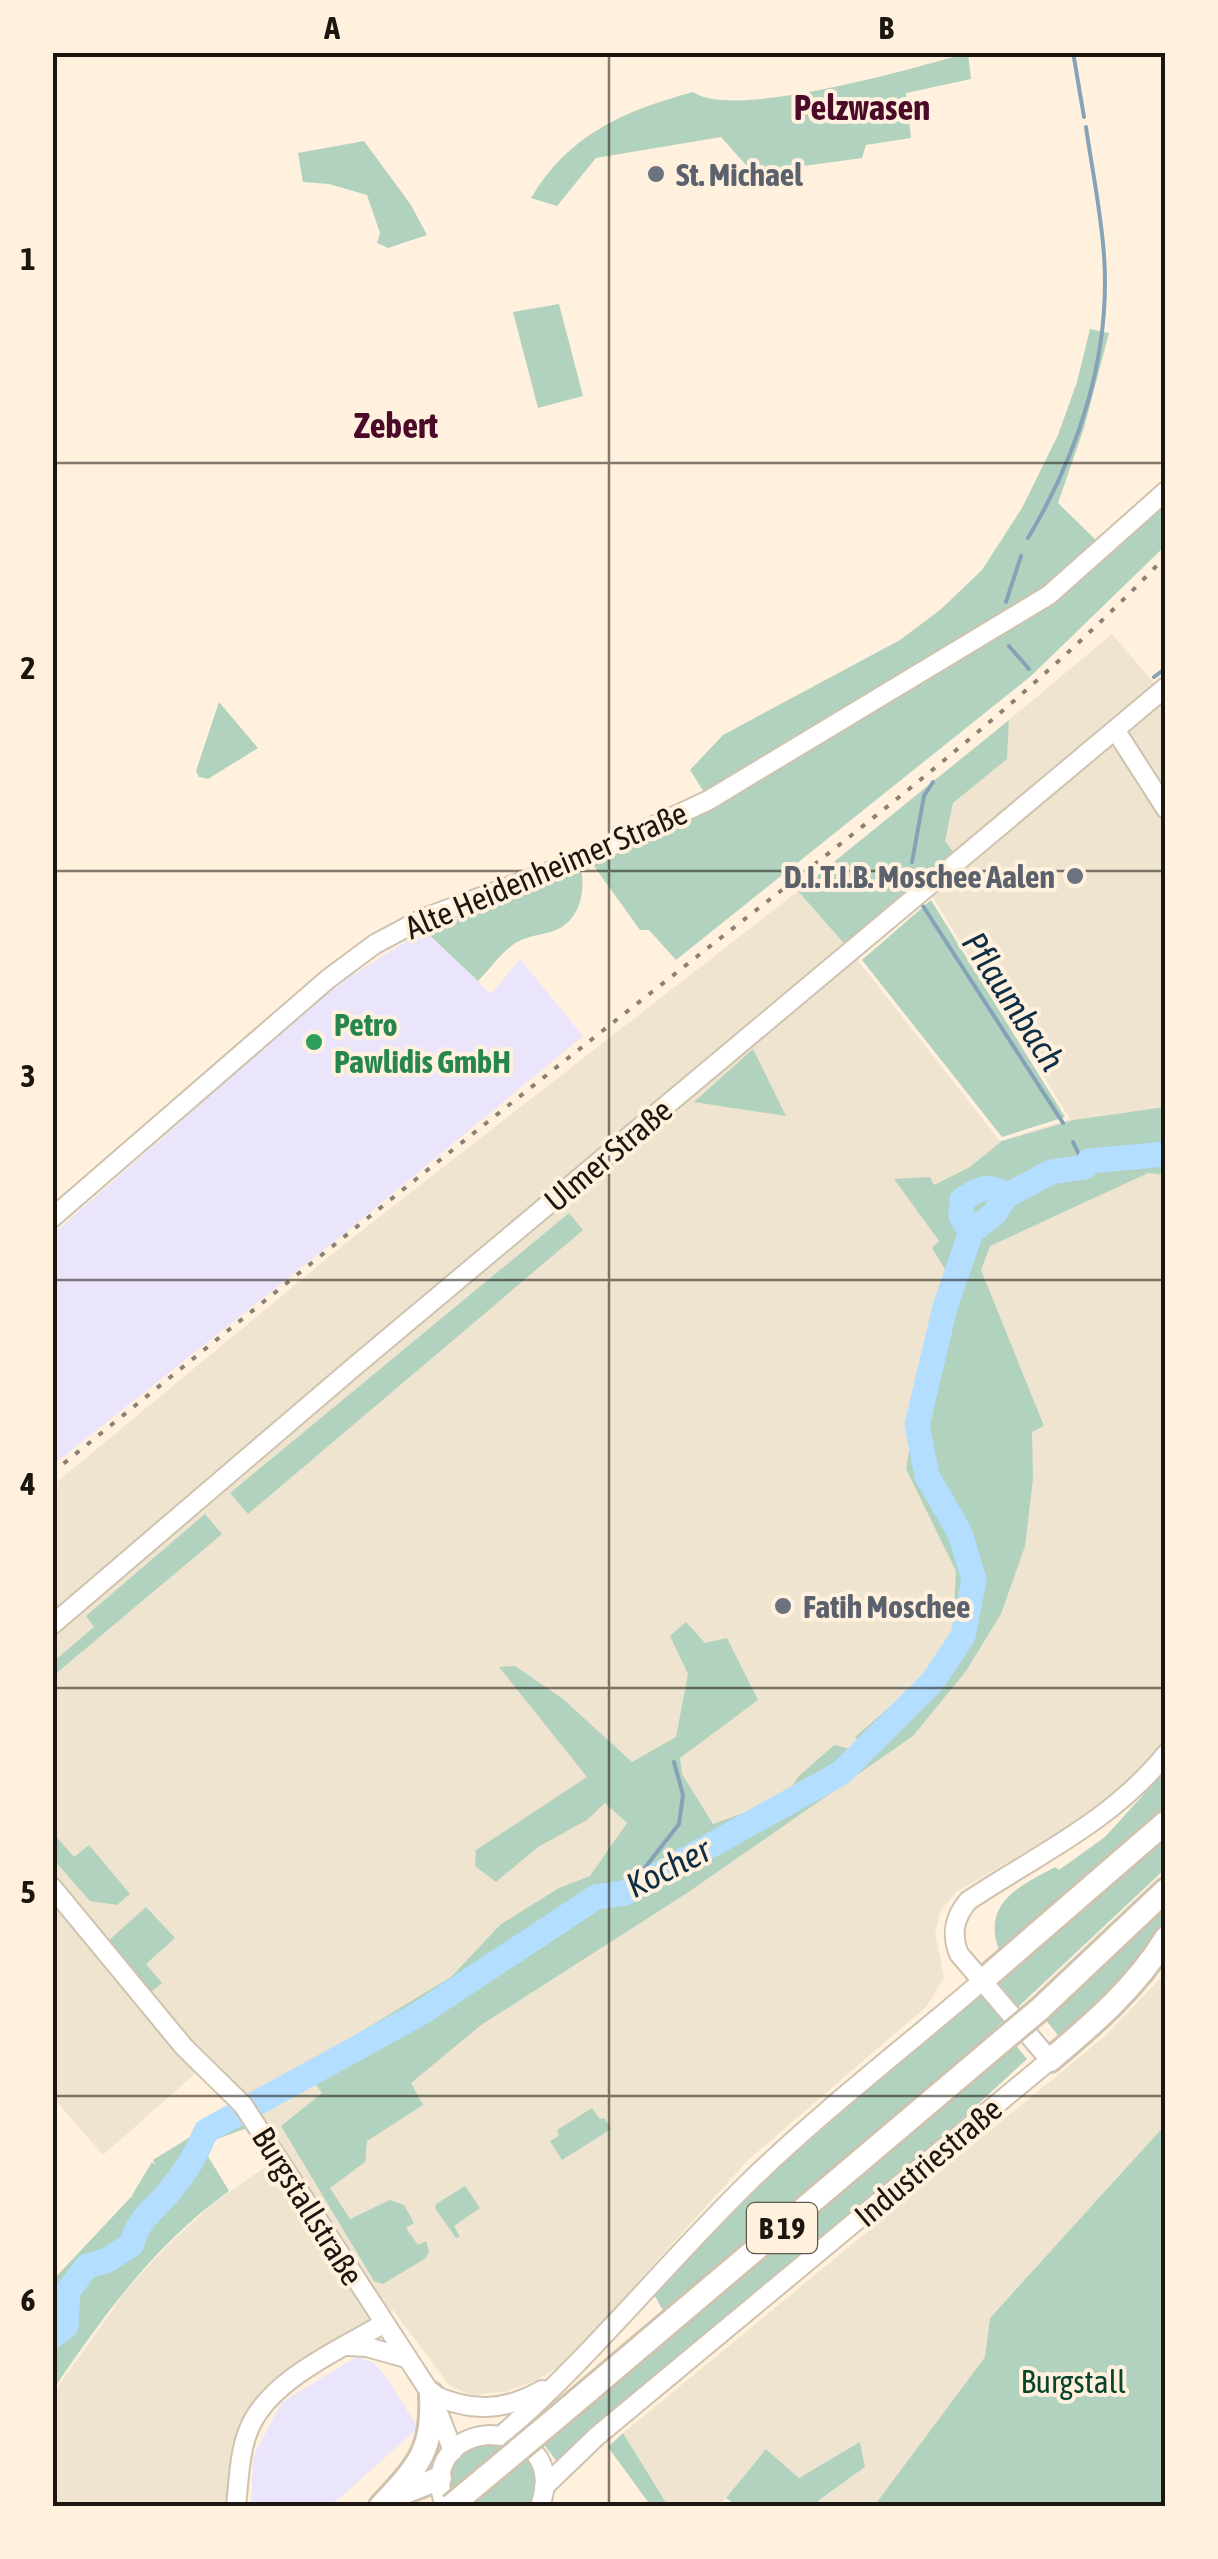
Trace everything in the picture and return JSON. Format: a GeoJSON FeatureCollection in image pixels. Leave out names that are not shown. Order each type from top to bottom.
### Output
{"type":"FeatureCollection","features":[{"type":"Feature","properties":{"kind":"highway"},"geometry":{"type":"LineString","coordinates":[[980,1982],[1166,1822]]}},
{"type":"Feature","properties":{"kind":"highway","name":"B 19"},"geometry":{"type":"LineString","coordinates":[[448,2506],[1040,2010],[1166,1890]]}},
{"type":"Feature","properties":{"kind":"highway"},"geometry":{"type":"LineString","coordinates":[[1050,2060],[1103,2015],[1166,1938]]}},
{"type":"Feature","properties":{"kind":"highway"},"geometry":{"type":"LineString","coordinates":[[381,2506],[412,2472],[424,2452],[430,2436],[430,2394]]}},
{"type":"Feature","properties":{"kind":"highway"},"geometry":{"type":"LineString","coordinates":[[381,2506],[399,2493],[440,2478]]}},
{"type":"Feature","properties":{"kind":"street","name":"Alte Heidenheimer Straße"},"geometry":{"type":"LineString","coordinates":[[52,1218],[328,979],[375,944],[424,918],[581,860],[709,800],[1049,595],[1166,491]]}},
{"type":"Feature","properties":{"kind":"street","name":"Ulmer Straße"},"geometry":{"type":"LineString","coordinates":[[52,1624],[1166,687]]}},
{"type":"Feature","properties":{"kind":"street"},"geometry":{"type":"LineString","coordinates":[[1116,731],[1166,809]]}},
{"type":"Feature","properties":{"kind":"street"},"geometry":{"type":"LineString","coordinates":[[1050,2060],[980,1982],[955,1944],[955,1922],[968,1902],[1098,1820],[1142,1784],[1166,1754]]}},
{"type":"Feature","properties":{"kind":"street","name":"Burgstallstraße"},"geometry":{"type":"LineString","coordinates":[[52,1886],[184,2047],[243,2105],[430,2394],[453,2451]]}},
{"type":"Feature","properties":{"kind":"street"},"geometry":{"type":"LineString","coordinates":[[503,2434],[564,2378],[751,2180],[980,1982]]}},
{"type":"Feature","properties":{"kind":"street","name":"Industriestraße"},"geometry":{"type":"LineString","coordinates":[[544,2487],[612,2424],[1050,2060]]}},
{"type":"Feature","properties":{"kind":"street"},"geometry":{"type":"LineString","coordinates":[[236,2506],[245,2443],[258,2413],[280,2388],[383,2324]]}},
{"type":"Feature","properties":{"kind":"street"},"geometry":{"type":"LineString","coordinates":[[346,2346],[387,2351],[406,2358]]}},
{"type":"Feature","properties":{"kind":"street"},"geometry":{"type":"LineString","coordinates":[[430,2394],[468,2408],[496,2408],[531,2396],[564,2378]]}},
{"type":"Feature","properties":{"kind":"street"},"geometry":{"type":"LineString","coordinates":[[430,2394],[454,2420],[483,2434]]}},
{"type":"Feature","properties":{"kind":"street"},"geometry":{"type":"LineString","coordinates":[[448,2506],[440,2478],[453,2451],[483,2434],[503,2434],[528,2448],[543,2472],[540,2506]]}},
{"type":"Feature","properties":{"kind":"shaded area"},"geometry":{"type":"Polygon","coordinates":[[[1112,634],[1154,683],[1165,674],[1165,1741],[1137,1780],[1099,1810],[956,1892],[940,1912],[935,1933],[944,1977],[927,2006],[748,2160],[564,2364],[533,2382],[504,2392],[472,2395],[450,2386],[393,2310],[270,2385],[245,2424],[230,2506],[53,2506],[53,2393],[129,2287],[164,2249],[212,2204],[280,2157],[205,2065],[103,2155],[53,2097],[52,1486],[347,1242],[798,891],[848,948],[1000,1141],[1070,1119],[930,893],[953,803],[1007,759],[1009,720],[1112,634]]]}},
{"type":"Feature","properties":{"kind":"shaded area"},"geometry":{"type":"Polygon","coordinates":[[[424,930],[491,994],[520,959],[583,1036],[351,1228],[53,1465],[53,1234],[335,986],[424,930]]]}},
{"type":"Feature","properties":{"kind":"shaded area"},"geometry":{"type":"Polygon","coordinates":[[[1165,1974],[1165,2125],[990,2318],[985,2357],[874,2506],[822,2506],[818,2502],[865,2467],[860,2443],[799,2478],[766,2449],[719,2506],[668,2506],[623,2433],[1104,2037],[1165,1974]]]}},
{"type":"Feature","properties":{"kind":"shaded area"},"geometry":{"type":"Polygon","coordinates":[[[356,2357],[372,2362],[386,2376],[418,2428],[331,2506],[251,2506],[253,2457],[281,2403],[356,2357]]]}},
{"type":"Feature","properties":{"kind":"green space"},"geometry":{"type":"Polygon","coordinates":[[[968,53],[971,79],[906,93],[911,138],[866,145],[862,158],[753,173],[721,137],[596,158],[557,206],[531,198],[546,176],[581,141],[621,117],[668,99],[693,92],[714,99],[784,96],[968,53]]]}},
{"type":"Feature","properties":{"kind":"green space"},"geometry":{"type":"Polygon","coordinates":[[[364,141],[411,205],[427,235],[388,248],[377,243],[380,233],[367,195],[329,184],[303,182],[298,153],[364,141]]]}},
{"type":"Feature","properties":{"kind":"green space"},"geometry":{"type":"Polygon","coordinates":[[[559,304],[583,396],[538,408],[513,312],[559,304]]]}},
{"type":"Feature","properties":{"kind":"green space"},"geometry":{"type":"Polygon","coordinates":[[[1090,329],[1109,333],[1084,428],[1058,503],[1101,545],[1165,489],[1165,546],[1031,676],[676,960],[649,930],[640,930],[591,862],[709,800],[690,770],[723,735],[900,640],[940,610],[982,570],[1022,508],[1058,435],[1090,329]]]}},
{"type":"Feature","properties":{"kind":"green space"},"geometry":{"type":"Polygon","coordinates":[[[219,702],[258,748],[208,779],[199,777],[196,771],[219,702]]]}},
{"type":"Feature","properties":{"kind":"green space"},"geometry":{"type":"Polygon","coordinates":[[[1009,720],[1007,759],[953,803],[945,841],[956,856],[848,948],[798,891],[1009,720]]]}},
{"type":"Feature","properties":{"kind":"green space"},"geometry":{"type":"Polygon","coordinates":[[[581,870],[580,901],[574,916],[557,930],[517,942],[478,981],[424,930],[524,895],[581,870]]]}},
{"type":"Feature","properties":{"kind":"green space"},"geometry":{"type":"Polygon","coordinates":[[[931,900],[1065,1117],[1002,1137],[862,960],[931,900]]]}},
{"type":"Feature","properties":{"kind":"green space"},"geometry":{"type":"Polygon","coordinates":[[[753,1049],[786,1116],[694,1102],[753,1049]]]}},
{"type":"Feature","properties":{"kind":"green space"},"geometry":{"type":"Polygon","coordinates":[[[1165,1107],[1165,1175],[1148,1173],[990,1246],[981,1270],[1044,1426],[1032,1432],[1033,1479],[1025,1546],[1001,1614],[966,1671],[913,1736],[687,1893],[481,2025],[411,2083],[423,2105],[367,2141],[365,2162],[330,2188],[350,2219],[390,2200],[404,2205],[414,2223],[406,2228],[418,2245],[426,2241],[426,2258],[383,2284],[374,2281],[281,2126],[322,2093],[303,2067],[451,1977],[501,1924],[559,1888],[590,1876],[627,1823],[605,1803],[587,1820],[538,1847],[496,1882],[475,1866],[476,1850],[587,1777],[499,1667],[515,1666],[563,1699],[632,1762],[676,1737],[688,1674],[670,1636],[686,1622],[705,1643],[727,1638],[758,1700],[680,1758],[682,1774],[713,1824],[786,1798],[798,1777],[834,1745],[867,1753],[855,1737],[952,1653],[956,1571],[906,1469],[933,1313],[948,1274],[932,1248],[939,1241],[894,1179],[930,1177],[934,1185],[970,1167],[1002,1141],[1074,1120],[1165,1107]]]}},
{"type":"Feature","properties":{"kind":"green space"},"geometry":{"type":"Polygon","coordinates":[[[569,1213],[583,1230],[248,1514],[230,1493],[569,1213]]]}},
{"type":"Feature","properties":{"kind":"green space"},"geometry":{"type":"Polygon","coordinates":[[[205,1514],[222,1534],[53,1676],[53,1662],[94,1627],[86,1616],[205,1514]]]}},
{"type":"Feature","properties":{"kind":"green space"},"geometry":{"type":"Polygon","coordinates":[[[1165,1771],[1165,1809],[999,1950],[996,1919],[1008,1897],[1055,1867],[1059,1870],[1105,1837],[1165,1771]]]}},
{"type":"Feature","properties":{"kind":"green space"},"geometry":{"type":"Polygon","coordinates":[[[53,1833],[74,1857],[89,1845],[130,1894],[117,1905],[90,1901],[53,1859],[53,1833]]]}},
{"type":"Feature","properties":{"kind":"green space"},"geometry":{"type":"Polygon","coordinates":[[[1165,1833],[1165,1869],[999,2025],[1027,2059],[903,2173],[558,2463],[539,2438],[671,2325],[652,2291],[757,2186],[1165,1833]]]}},
{"type":"Feature","properties":{"kind":"green space"},"geometry":{"type":"Polygon","coordinates":[[[1165,1905],[1162,1922],[1140,1959],[1061,2039],[1045,2019],[1165,1905]]]}},
{"type":"Feature","properties":{"kind":"green space"},"geometry":{"type":"Polygon","coordinates":[[[146,1907],[175,1938],[146,1964],[162,1983],[150,1993],[106,1943],[146,1907]]]}},
{"type":"Feature","properties":{"kind":"green space"},"geometry":{"type":"Polygon","coordinates":[[[234,2101],[253,2126],[217,2139],[206,2153],[229,2191],[154,2258],[111,2308],[53,2390],[53,2338],[68,2327],[78,2281],[93,2268],[134,2246],[137,2228],[148,2216],[146,2213],[134,2225],[131,2243],[86,2264],[67,2290],[64,2325],[53,2333],[53,2280],[132,2196],[135,2199],[132,2195],[152,2162],[156,2165],[153,2160],[187,2139],[234,2101]]]}},
{"type":"Feature","properties":{"kind":"green space"},"geometry":{"type":"Polygon","coordinates":[[[592,2108],[611,2129],[562,2160],[550,2141],[559,2136],[557,2130],[592,2108]]]}},
{"type":"Feature","properties":{"kind":"green space","name":"Burgstall"},"geometry":{"type":"Polygon","coordinates":[[[1165,2125],[1165,2506],[874,2506],[985,2357],[990,2318],[1165,2125]]]}},
{"type":"Feature","properties":{"kind":"green space"},"geometry":{"type":"Polygon","coordinates":[[[465,2186],[480,2208],[454,2226],[460,2237],[456,2238],[435,2208],[465,2186]]]}},
{"type":"Feature","properties":{"kind":"green space"},"geometry":{"type":"Polygon","coordinates":[[[623,2433],[668,2506],[651,2506],[608,2447],[623,2433]]]}},
{"type":"Feature","properties":{"kind":"green space"},"geometry":{"type":"Polygon","coordinates":[[[482,2440],[521,2448],[537,2471],[533,2506],[451,2506],[447,2483],[451,2466],[482,2440]]]}},
{"type":"Feature","properties":{"kind":"green space"},"geometry":{"type":"Polygon","coordinates":[[[860,2442],[865,2467],[818,2501],[822,2506],[737,2506],[726,2498],[766,2449],[799,2478],[860,2442]]]}},
{"type":"Feature","properties":{"kind":"waterway"},"geometry":{"type":"LineString","coordinates":[[1073,52],[1084,117]]}},
{"type":"Feature","properties":{"kind":"waterway"},"geometry":{"type":"LineString","coordinates":[[1028,538],[1076,437],[1088,402],[1102,329],[1104,255],[1086,127]]}},
{"type":"Feature","properties":{"kind":"waterway"},"geometry":{"type":"LineString","coordinates":[[1006,602],[1021,556]]}},
{"type":"Feature","properties":{"kind":"waterway"},"geometry":{"type":"LineString","coordinates":[[1009,646],[1029,669]]}},
{"type":"Feature","properties":{"kind":"waterway","name":"Pflaumbach"},"geometry":{"type":"LineString","coordinates":[[1154,677],[1166,668]]}},
{"type":"Feature","properties":{"kind":"waterway"},"geometry":{"type":"LineString","coordinates":[[912,862],[924,796],[933,782]]}},
{"type":"Feature","properties":{"kind":"waterway","name":"Pflaumbach"},"geometry":{"type":"LineString","coordinates":[[923,906],[1063,1123]]}},
{"type":"Feature","properties":{"kind":"waterway","name":"Pflaumbach"},"geometry":{"type":"LineString","coordinates":[[1073,1142],[1085,1167]]}},
{"type":"Feature","properties":{"kind":"waterway","name":"Kocher"},"geometry":{"type":"LineString","coordinates":[[52,2336],[66,2326],[68,2291],[87,2266],[106,2261],[132,2244],[142,2222],[190,2164],[206,2131],[419,2014],[596,1897],[625,1893],[841,1773],[933,1681],[963,1636],[974,1580],[960,1533],[927,1476],[917,1425],[945,1307],[971,1232],[994,1214],[1006,1196],[1051,1172],[1085,1167],[1089,1161],[1166,1154]]}},
{"type":"Feature","properties":{"kind":"waterway","name":"Kocher"},"geometry":{"type":"LineString","coordinates":[[971,1232],[961,1216],[962,1200],[984,1189],[994,1189],[1006,1196]]}},
{"type":"Feature","properties":{"kind":"waterway"},"geometry":{"type":"LineString","coordinates":[[625,1893],[679,1824],[683,1795],[674,1762]]}},
{"type":"Feature","properties":{"kind":"railway"},"geometry":{"type":"LineString","coordinates":[[52,1473],[926,775],[1050,669],[1166,556]]}},
{"type":"Feature","properties":{"kind":"place","name":"St. Michael"},"geometry":{"type":"Point","coordinates":[656,174]}},
{"type":"Feature","properties":{"kind":"place","name":"D.I.T.I.B. Moschee Aalen"},"geometry":{"type":"Point","coordinates":[1075,876]}},
{"type":"Feature","properties":{"kind":"place","name":"Petro Pawlidis GmbH"},"geometry":{"type":"Point","coordinates":[314,1042]}},
{"type":"Feature","properties":{"kind":"place","name":"Fatih Moschee"},"geometry":{"type":"Point","coordinates":[783,1606]}},
{"type":"Feature","properties":{"kind":"district","name":"Pelzwasen"},"geometry":{"type":"Point","coordinates":[862,107]}},
{"type":"Feature","properties":{"kind":"district","name":"Zebert"},"geometry":{"type":"Point","coordinates":[396,425]}}]}
